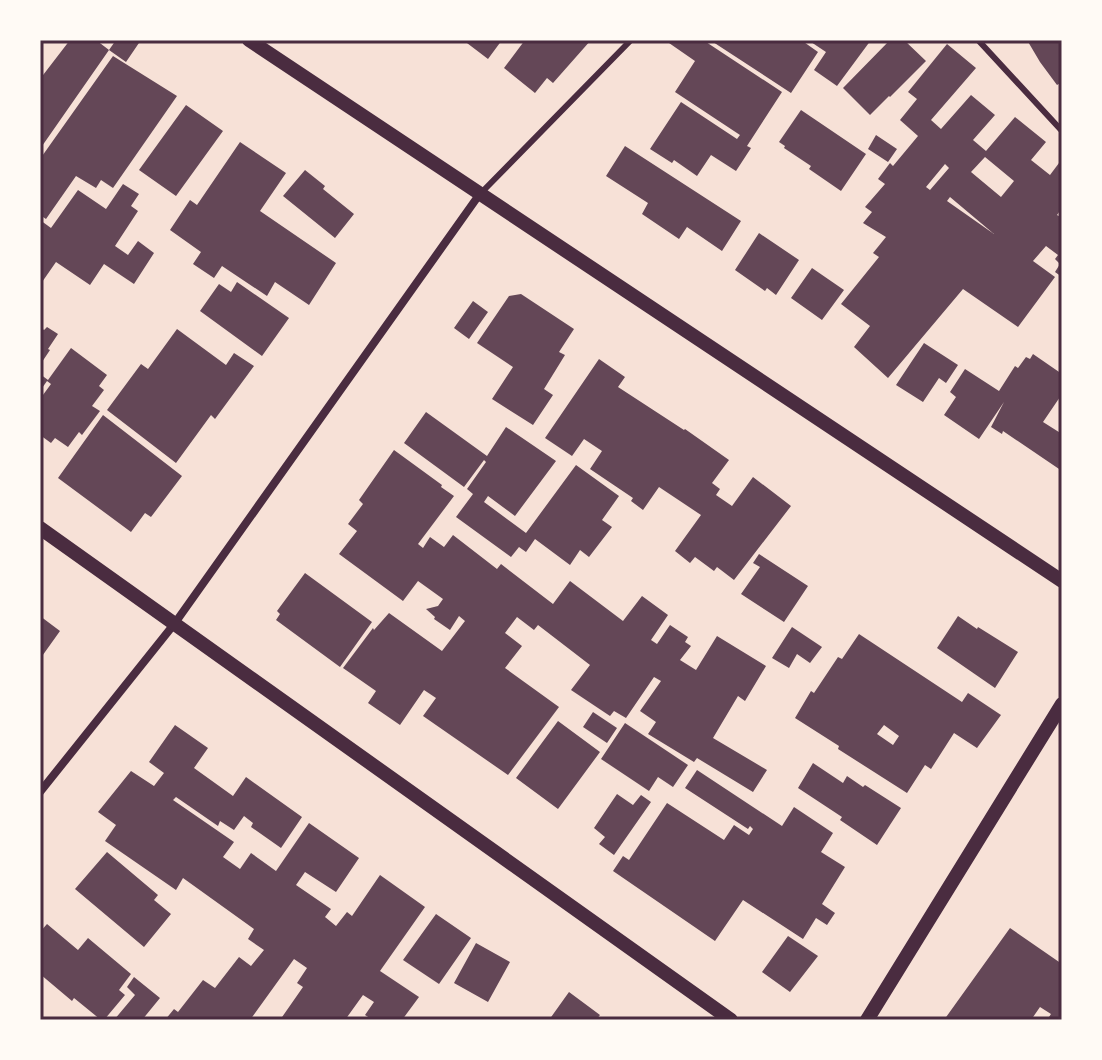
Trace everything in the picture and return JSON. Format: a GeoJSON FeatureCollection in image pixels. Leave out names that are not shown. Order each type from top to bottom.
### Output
{"type":"FeatureCollection","features":[{"type":"Feature","properties":{"kind":"street"},"geometry":{"type":"LineString","coordinates":[[249,40],[1062,581]]}},
{"type":"Feature","properties":{"kind":"street"},"geometry":{"type":"LineString","coordinates":[[40,792],[175,623],[479,195]]}},
{"type":"Feature","properties":{"kind":"street"},"geometry":{"type":"LineString","coordinates":[[40,528],[731,1020]]}},
{"type":"Feature","properties":{"kind":"street"},"geometry":{"type":"LineString","coordinates":[[867,1020],[1062,704]]}},
{"type":"Feature","properties":{"kind":"lane"},"geometry":{"type":"LineString","coordinates":[[479,195],[631,40]]}},
{"type":"Feature","properties":{"kind":"lane"},"geometry":{"type":"LineString","coordinates":[[978,40],[1062,131]]}},
{"type":"Feature","properties":{"kind":"building"},"geometry":{"type":"Polygon","coordinates":[[[70,40],[96,40],[109,50],[40,149],[40,79],[70,40]]]}},
{"type":"Feature","properties":{"kind":"building"},"geometry":{"type":"Polygon","coordinates":[[[116,40],[141,40],[126,62],[109,50],[116,40]]]}},
{"type":"Feature","properties":{"kind":"building"},"geometry":{"type":"Polygon","coordinates":[[[463,40],[502,40],[488,59],[463,40]]]}},
{"type":"Feature","properties":{"kind":"building"},"geometry":{"type":"Polygon","coordinates":[[[525,40],[591,40],[553,83],[547,78],[535,93],[504,68],[525,40]]]}},
{"type":"Feature","properties":{"kind":"building"},"geometry":{"type":"Polygon","coordinates":[[[671,40],[703,40],[782,92],[747,146],[751,148],[736,171],[711,155],[697,176],[674,160],[672,163],[650,149],[681,102],[737,139],[740,135],[675,92],[695,61],[669,43],[671,40]]]}},
{"type":"Feature","properties":{"kind":"building"},"geometry":{"type":"Polygon","coordinates":[[[801,40],[818,52],[791,93],[713,42],[801,40]]]}},
{"type":"Feature","properties":{"kind":"building"},"geometry":{"type":"Polygon","coordinates":[[[808,40],[871,40],[837,86],[814,70],[826,52],[808,40]]]}},
{"type":"Feature","properties":{"kind":"building"},"geometry":{"type":"Polygon","coordinates":[[[890,40],[904,40],[926,61],[870,115],[843,88],[890,40]]]}},
{"type":"Feature","properties":{"kind":"building"},"geometry":{"type":"Polygon","coordinates":[[[1027,40],[1062,40],[1062,82],[1057,85],[1027,40]]]}},
{"type":"Feature","properties":{"kind":"building"},"geometry":{"type":"Polygon","coordinates":[[[947,44],[976,68],[931,120],[941,129],[971,95],[995,115],[973,140],[986,151],[1015,117],[1046,142],[1031,160],[1050,175],[1062,159],[1062,208],[1057,215],[1062,218],[1062,277],[1055,272],[1060,264],[1055,259],[1058,255],[1046,246],[1033,261],[1055,277],[1018,327],[963,289],[888,378],[854,347],[870,326],[841,304],[879,257],[873,253],[886,237],[863,223],[872,212],[865,207],[885,184],[878,179],[918,136],[900,120],[917,99],[908,92],[947,44]],[[985,157],[971,172],[1001,197],[1014,181],[985,157]],[[945,164],[926,187],[930,190],[949,168],[945,164]],[[950,197],[947,201],[994,234],[950,197]]]}},
{"type":"Feature","properties":{"kind":"building"},"geometry":{"type":"Polygon","coordinates":[[[113,56],[177,96],[113,188],[101,180],[96,188],[76,176],[46,219],[40,215],[40,159],[113,56]]]}},
{"type":"Feature","properties":{"kind":"building"},"geometry":{"type":"Polygon","coordinates":[[[186,105],[223,131],[176,196],[139,170],[186,105]]]}},
{"type":"Feature","properties":{"kind":"building"},"geometry":{"type":"Polygon","coordinates":[[[801,110],[866,154],[841,191],[809,169],[811,166],[779,142],[801,110]]]}},
{"type":"Feature","properties":{"kind":"building"},"geometry":{"type":"Polygon","coordinates":[[[876,135],[897,149],[888,162],[868,149],[876,135]]]}},
{"type":"Feature","properties":{"kind":"building"},"geometry":{"type":"Polygon","coordinates":[[[240,142],[286,173],[260,211],[336,263],[309,305],[275,282],[267,296],[222,266],[214,278],[193,264],[201,252],[170,230],[190,200],[197,205],[240,142]]]}},
{"type":"Feature","properties":{"kind":"building"},"geometry":{"type":"Polygon","coordinates":[[[625,146],[741,221],[722,251],[687,227],[679,239],[642,214],[648,203],[606,176],[625,146]]]}},
{"type":"Feature","properties":{"kind":"building"},"geometry":{"type":"Polygon","coordinates":[[[305,170],[354,214],[335,238],[283,196],[305,170]]]}},
{"type":"Feature","properties":{"kind":"building"},"geometry":{"type":"Polygon","coordinates":[[[123,184],[139,194],[131,206],[138,211],[115,246],[128,255],[138,241],[154,253],[134,284],[104,264],[90,285],[56,262],[40,285],[40,220],[51,228],[78,190],[106,209],[123,184]]]}},
{"type":"Feature","properties":{"kind":"building"},"geometry":{"type":"Polygon","coordinates":[[[759,233],[799,260],[776,295],[735,270],[759,233]]]}},
{"type":"Feature","properties":{"kind":"building"},"geometry":{"type":"Polygon","coordinates":[[[812,268],[844,290],[822,320],[791,298],[812,268]]]}},
{"type":"Feature","properties":{"kind":"building"},"geometry":{"type":"Polygon","coordinates":[[[237,282],[289,318],[262,356],[200,311],[219,284],[231,292],[237,282]]]}},
{"type":"Feature","properties":{"kind":"building"},"geometry":{"type":"Polygon","coordinates":[[[521,294],[574,329],[559,352],[565,355],[544,389],[553,395],[533,425],[492,399],[513,367],[477,343],[509,296],[521,294]]]}},
{"type":"Feature","properties":{"kind":"building"},"geometry":{"type":"Polygon","coordinates":[[[473,301],[488,312],[469,339],[454,328],[473,301]]]}},
{"type":"Feature","properties":{"kind":"building"},"geometry":{"type":"Polygon","coordinates":[[[40,327],[44,330],[47,327],[58,334],[40,365],[40,327]]]}},
{"type":"Feature","properties":{"kind":"building"},"geometry":{"type":"Polygon","coordinates":[[[177,329],[226,365],[234,353],[254,366],[215,419],[211,415],[176,463],[107,410],[141,364],[148,369],[177,329]]]}},
{"type":"Feature","properties":{"kind":"building"},"geometry":{"type":"Polygon","coordinates":[[[924,343],[958,365],[946,383],[939,378],[923,402],[896,385],[924,343]]]}},
{"type":"Feature","properties":{"kind":"building"},"geometry":{"type":"Polygon","coordinates":[[[71,348],[107,375],[99,386],[104,390],[92,406],[100,411],[82,435],[79,432],[68,447],[55,438],[51,443],[40,435],[40,399],[51,384],[47,381],[40,391],[40,374],[48,380],[71,348]]]}},
{"type":"Feature","properties":{"kind":"building"},"geometry":{"type":"Polygon","coordinates":[[[1033,354],[1062,374],[1062,394],[1043,422],[1062,434],[1062,471],[1003,431],[1002,434],[991,427],[1004,402],[979,439],[944,415],[956,397],[950,392],[965,369],[999,391],[1015,366],[1018,368],[1026,357],[1030,359],[1033,354]]]}},
{"type":"Feature","properties":{"kind":"building"},"geometry":{"type":"Polygon","coordinates":[[[599,359],[625,377],[618,387],[729,460],[712,483],[720,489],[716,495],[732,506],[753,477],[791,506],[734,580],[717,567],[714,571],[695,557],[690,563],[675,551],[701,515],[659,487],[643,510],[631,501],[633,498],[590,469],[602,451],[584,439],[572,456],[545,438],[599,359]]]}},
{"type":"Feature","properties":{"kind":"building"},"geometry":{"type":"Polygon","coordinates":[[[426,412],[487,456],[506,427],[556,461],[515,516],[488,496],[484,502],[526,533],[576,465],[619,496],[602,520],[612,527],[589,557],[580,550],[570,565],[535,539],[526,552],[519,547],[511,557],[456,517],[473,494],[467,489],[486,462],[484,460],[464,487],[404,443],[426,412]]]}},
{"type":"Feature","properties":{"kind":"building"},"geometry":{"type":"Polygon","coordinates":[[[103,415],[182,476],[151,517],[145,513],[131,532],[58,478],[103,415]]]}},
{"type":"Feature","properties":{"kind":"building"},"geometry":{"type":"Polygon","coordinates":[[[394,450],[454,496],[418,544],[423,548],[430,537],[444,547],[453,535],[497,569],[501,564],[553,604],[570,581],[623,621],[642,596],[668,615],[651,640],[657,644],[670,625],[688,637],[685,642],[691,646],[680,660],[696,670],[717,636],[766,666],[745,701],[738,696],[713,738],[767,770],[753,792],[697,758],[694,762],[648,734],[656,722],[640,711],[661,681],[654,677],[626,718],[614,711],[610,716],[571,690],[590,665],[538,625],[534,630],[517,617],[505,633],[522,646],[505,668],[559,707],[508,775],[423,716],[436,698],[424,690],[400,725],[368,703],[376,691],[343,668],[373,628],[389,613],[442,651],[465,621],[459,616],[450,630],[426,609],[438,606],[443,599],[418,581],[403,601],[339,554],[357,531],[348,524],[363,504],[359,500],[394,450]]]}},
{"type":"Feature","properties":{"kind":"building"},"geometry":{"type":"Polygon","coordinates":[[[759,554],[808,586],[784,622],[741,594],[760,567],[753,563],[759,554]]]}},
{"type":"Feature","properties":{"kind":"building"},"geometry":{"type":"Polygon","coordinates":[[[305,573],[372,622],[340,667],[276,620],[280,614],[277,611],[305,573]]]}},
{"type":"Feature","properties":{"kind":"building"},"geometry":{"type":"Polygon","coordinates":[[[40,616],[60,631],[40,659],[40,616]]]}},
{"type":"Feature","properties":{"kind":"building"},"geometry":{"type":"Polygon","coordinates":[[[958,616],[1018,652],[995,688],[937,648],[958,616]]]}},
{"type":"Feature","properties":{"kind":"building"},"geometry":{"type":"Polygon","coordinates":[[[792,627],[822,647],[810,663],[797,654],[789,668],[772,658],[792,627]]]}},
{"type":"Feature","properties":{"kind":"building"},"geometry":{"type":"Polygon","coordinates":[[[859,634],[962,702],[968,693],[1001,715],[977,748],[954,733],[931,769],[925,765],[907,793],[795,718],[811,691],[814,693],[838,657],[842,659],[859,634]],[[884,725],[877,734],[893,745],[899,736],[884,725]]]}},
{"type":"Feature","properties":{"kind":"building"},"geometry":{"type":"Polygon","coordinates":[[[593,712],[617,728],[607,743],[583,727],[593,712]]]}},
{"type":"Feature","properties":{"kind":"building"},"geometry":{"type":"Polygon","coordinates":[[[558,721],[600,752],[558,809],[516,778],[558,721]]]}},
{"type":"Feature","properties":{"kind":"building"},"geometry":{"type":"Polygon","coordinates":[[[625,723],[688,765],[673,787],[658,777],[649,791],[601,759],[625,723]]]}},
{"type":"Feature","properties":{"kind":"building"},"geometry":{"type":"Polygon","coordinates":[[[175,725],[208,748],[194,768],[233,796],[246,777],[302,817],[281,848],[251,827],[253,823],[244,816],[234,830],[220,821],[218,826],[176,797],[173,800],[234,842],[223,857],[240,869],[251,853],[276,871],[309,823],[359,858],[336,892],[305,872],[296,885],[331,909],[325,917],[336,926],[347,912],[352,916],[380,875],[425,907],[380,971],[419,997],[402,1020],[373,1020],[365,1015],[374,1002],[363,995],[345,1020],[280,1020],[303,987],[297,983],[307,968],[294,959],[250,1020],[165,1020],[174,1009],[178,1012],[203,980],[215,988],[239,957],[251,966],[264,950],[248,939],[254,929],[183,878],[176,890],[105,841],[116,825],[98,812],[131,771],[154,786],[164,773],[149,762],[175,725]]]}},
{"type":"Feature","properties":{"kind":"building"},"geometry":{"type":"Polygon","coordinates":[[[813,763],[843,783],[847,776],[901,808],[877,845],[798,788],[813,763]]]}},
{"type":"Feature","properties":{"kind":"building"},"geometry":{"type":"Polygon","coordinates":[[[697,770],[782,826],[794,807],[833,833],[821,852],[845,867],[822,904],[835,913],[827,925],[816,918],[803,939],[743,900],[715,941],[613,871],[623,856],[629,860],[667,803],[724,840],[734,825],[749,835],[753,829],[750,826],[748,829],[685,788],[697,770]]]}},
{"type":"Feature","properties":{"kind":"building"},"geometry":{"type":"Polygon","coordinates":[[[617,794],[633,805],[641,795],[651,802],[614,855],[599,844],[605,837],[594,828],[617,794]]]}},
{"type":"Feature","properties":{"kind":"building"},"geometry":{"type":"Polygon","coordinates":[[[107,852],[158,895],[154,900],[171,914],[144,947],[75,889],[107,852]]]}},
{"type":"Feature","properties":{"kind":"building"},"geometry":{"type":"Polygon","coordinates":[[[436,914],[471,938],[439,984],[403,960],[436,914]]]}},
{"type":"Feature","properties":{"kind":"building"},"geometry":{"type":"Polygon","coordinates":[[[47,924],[78,950],[88,938],[131,974],[119,990],[125,995],[104,1020],[74,998],[72,1001],[40,974],[40,932],[47,924]]]}},
{"type":"Feature","properties":{"kind":"building"},"geometry":{"type":"Polygon","coordinates":[[[1010,928],[1062,964],[1062,1020],[1047,1020],[1051,1014],[1040,1007],[1031,1020],[944,1020],[1010,928]]]}},
{"type":"Feature","properties":{"kind":"building"},"geometry":{"type":"Polygon","coordinates":[[[788,936],[818,956],[790,992],[762,972],[788,936]]]}},
{"type":"Feature","properties":{"kind":"building"},"geometry":{"type":"Polygon","coordinates":[[[476,943],[510,962],[488,1002],[454,983],[476,943]]]}},
{"type":"Feature","properties":{"kind":"building"},"geometry":{"type":"Polygon","coordinates":[[[134,977],[160,998],[142,1020],[114,1020],[135,995],[127,987],[134,977]]]}},
{"type":"Feature","properties":{"kind":"building"},"geometry":{"type":"Polygon","coordinates":[[[569,992],[600,1015],[596,1020],[549,1020],[569,992]]]}}]}
